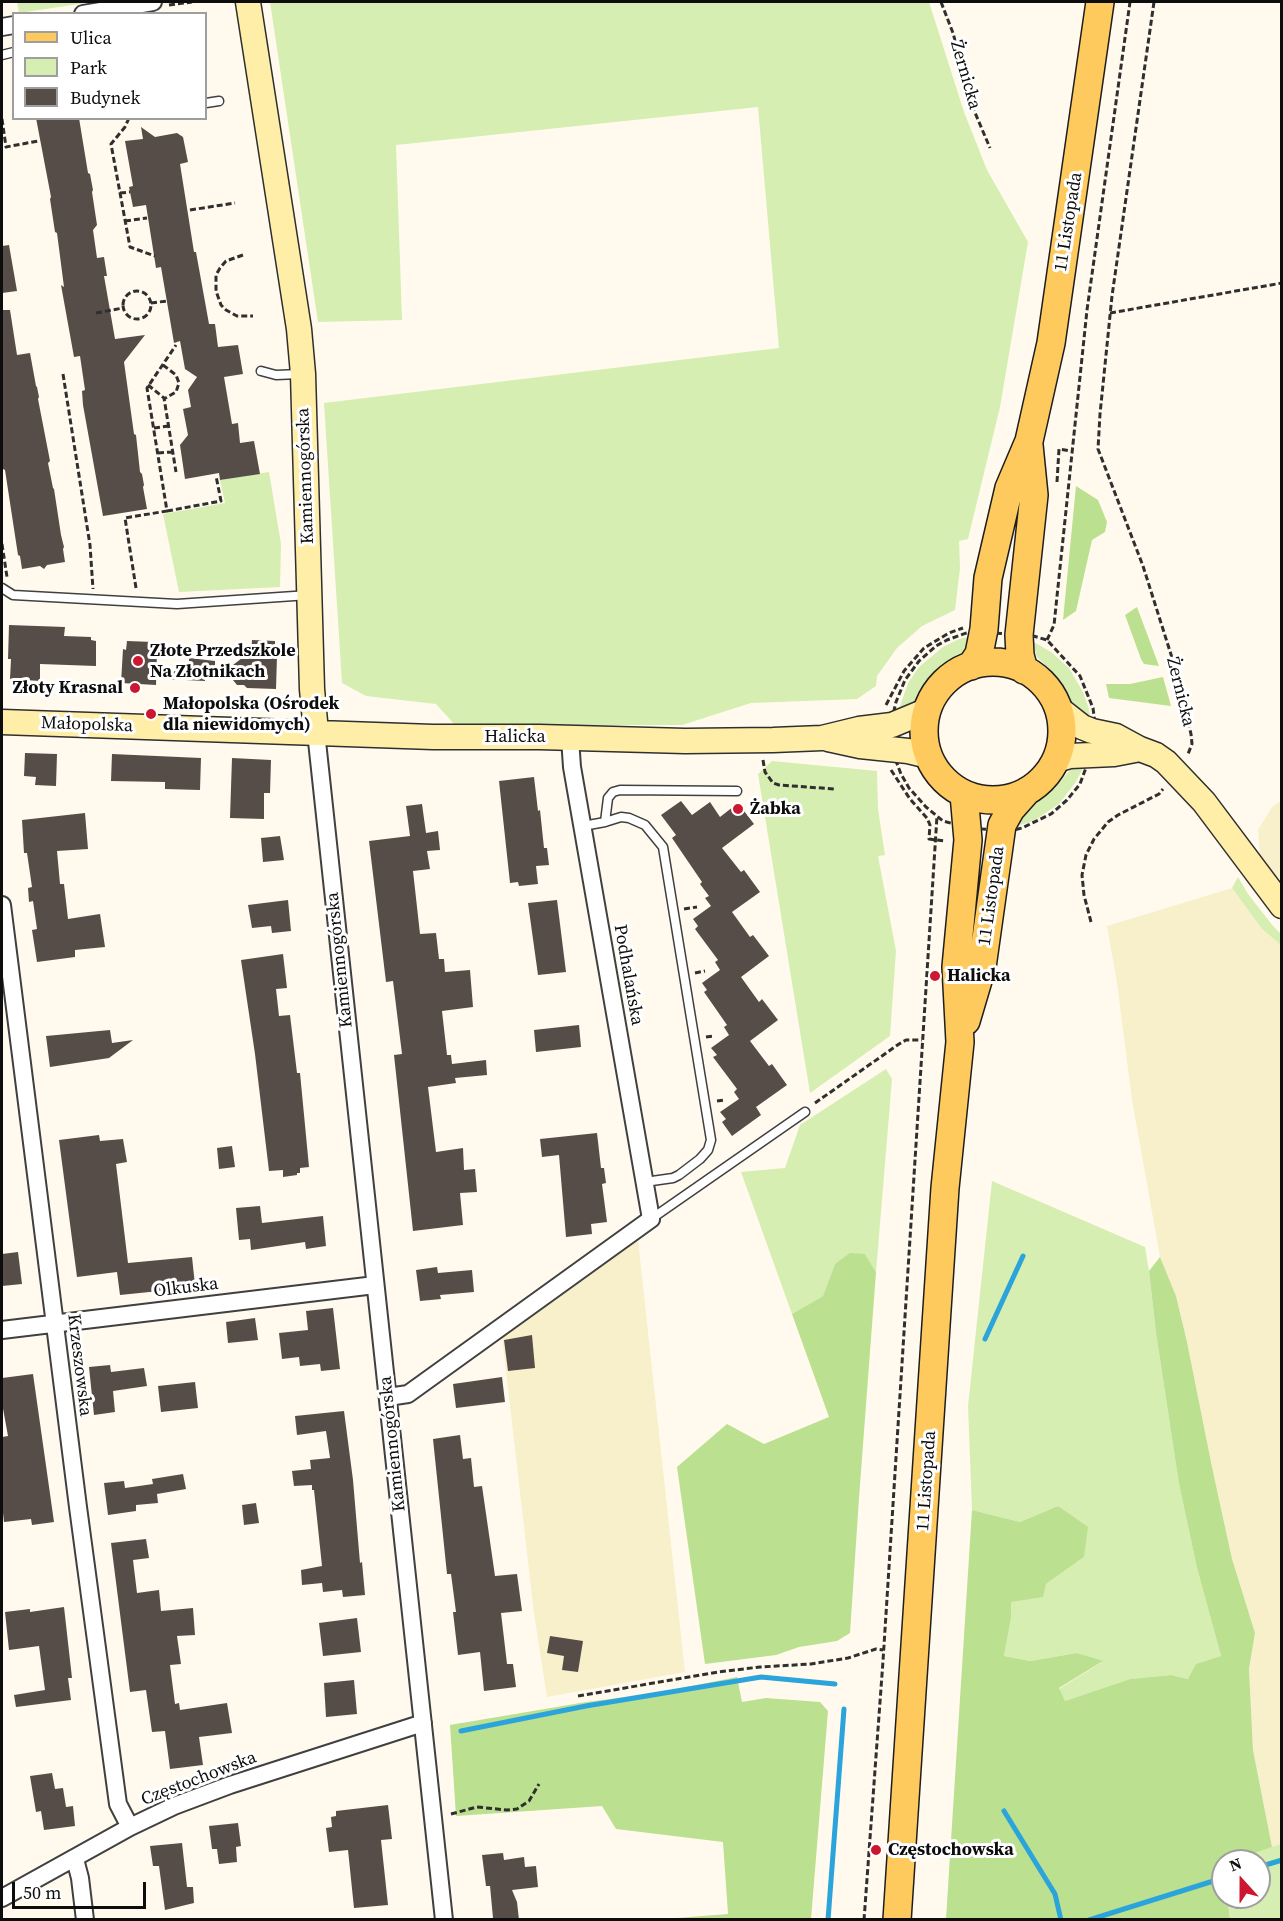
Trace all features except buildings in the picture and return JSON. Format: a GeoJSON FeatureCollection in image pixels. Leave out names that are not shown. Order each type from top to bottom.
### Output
{"type":"FeatureCollection","features":[{"type":"Feature","properties":{"kind":"main road","name":"11 Listopada"},"geometry":{"type":"LineString","coordinates":[[971,666],[979,654],[974,630],[987,587],[1010,488],[1029,441],[1051,344],[1100,2]]}},
{"type":"Feature","properties":{"kind":"main road","name":"11 Listopada"},"geometry":{"type":"LineString","coordinates":[[1024,670],[1020,655],[1019,635],[1034,495],[1029,441]]}},
{"type":"Feature","properties":{"kind":"main road"},"geometry":{"type":"LineString","coordinates":[[998,662],[1024,670],[1039,680],[1051,693],[1059,709],[1062,730],[1060,750],[1056,760],[1044,778],[1015,797],[996,800],[964,794],[949,784],[937,771],[929,756],[925,741],[925,725],[934,696],[944,683],[971,666],[998,662]]}},
{"type":"Feature","properties":{"kind":"main road","name":"11 Listopada"},"geometry":{"type":"LineString","coordinates":[[960,1042],[982,967],[1002,825],[1011,808],[1027,791]]}},
{"type":"Feature","properties":{"kind":"main road","name":"11 Listopada"},"geometry":{"type":"LineString","coordinates":[[897,1920],[945,1188],[960,1042],[956,967],[968,840],[964,794]]}},
{"type":"Feature","properties":{"kind":"street"},"geometry":{"type":"LineString","coordinates":[[95,12],[153,2]]}},
{"type":"Feature","properties":{"kind":"street","name":"Kamiennogórska"},"geometry":{"type":"LineString","coordinates":[[248,2],[299,329],[303,374],[312,689],[444,1920]]}},
{"type":"Feature","properties":{"kind":"street"},"geometry":{"type":"LineString","coordinates":[[1059,709],[1082,727],[1116,736],[1156,755],[1176,771],[1204,802],[1281,906]]}},
{"type":"Feature","properties":{"kind":"street","name":"Halicka"},"geometry":{"type":"LineString","coordinates":[[316,732],[433,737],[684,741],[822,738],[899,723],[928,710]]}},
{"type":"Feature","properties":{"kind":"street","name":"Małopolska"},"geometry":{"type":"LineString","coordinates":[[2,723],[316,732]]}},
{"type":"Feature","properties":{"kind":"street","name":"Podhalańska"},"geometry":{"type":"LineString","coordinates":[[570,738],[572,767],[651,1219]]}},
{"type":"Feature","properties":{"kind":"street","name":"Halicka"},"geometry":{"type":"LineString","coordinates":[[822,738],[929,756]]}},
{"type":"Feature","properties":{"kind":"street"},"geometry":{"type":"LineString","coordinates":[[1056,760],[1077,755],[1114,754],[1140,749]]}},
{"type":"Feature","properties":{"kind":"street","name":"Krzeszowska"},"geometry":{"type":"LineString","coordinates":[[2,905],[54,1324],[118,1804],[130,1827]]}},
{"type":"Feature","properties":{"kind":"street"},"geometry":{"type":"LineString","coordinates":[[388,1398],[408,1394],[651,1219]]}},
{"type":"Feature","properties":{"kind":"street","name":"Olkuska"},"geometry":{"type":"LineString","coordinates":[[2,1330],[375,1285]]}},
{"type":"Feature","properties":{"kind":"street","name":"Częstochowska"},"geometry":{"type":"LineString","coordinates":[[2,1898],[130,1827],[174,1806],[230,1785],[423,1723]]}},
{"type":"Feature","properties":{"kind":"street"},"geometry":{"type":"LineString","coordinates":[[75,1858],[85,1920]]}},
{"type":"Feature","properties":{"kind":"lane"},"geometry":{"type":"LineString","coordinates":[[207,103],[219,101]]}},
{"type":"Feature","properties":{"kind":"lane"},"geometry":{"type":"LineString","coordinates":[[261,371],[276,375],[303,374]]}},
{"type":"Feature","properties":{"kind":"lane"},"geometry":{"type":"LineString","coordinates":[[6,591],[13,596],[177,604],[309,595]]}},
{"type":"Feature","properties":{"kind":"lane"},"geometry":{"type":"LineString","coordinates":[[605,822],[608,798],[613,792],[621,789],[737,791]]}},
{"type":"Feature","properties":{"kind":"lane"},"geometry":{"type":"LineString","coordinates":[[583,826],[621,817],[638,821],[653,833],[663,847],[711,1140],[708,1150],[700,1159],[673,1178],[645,1182]]}},
{"type":"Feature","properties":{"kind":"lane"},"geometry":{"type":"LineString","coordinates":[[651,1219],[805,1112]]}},
{"type":"Feature","properties":{"kind":"path","name":"Żernicka"},"geometry":{"type":"LineString","coordinates":[[941,2],[953,33],[973,108],[990,148]]}},
{"type":"Feature","properties":{"kind":"path"},"geometry":{"type":"LineString","coordinates":[[1047,640],[1054,626],[1086,310],[1130,2]]}},
{"type":"Feature","properties":{"kind":"path"},"geometry":{"type":"LineString","coordinates":[[1154,2],[1110,313],[1281,283]]}},
{"type":"Feature","properties":{"kind":"path"},"geometry":{"type":"LineString","coordinates":[[2,119],[6,147],[38,141]]}},
{"type":"Feature","properties":{"kind":"path"},"geometry":{"type":"LineString","coordinates":[[128,120],[126,127],[111,144],[130,248],[155,256]]}},
{"type":"Feature","properties":{"kind":"path"},"geometry":{"type":"LineString","coordinates":[[120,193],[130,192]]}},
{"type":"Feature","properties":{"kind":"path"},"geometry":{"type":"LineString","coordinates":[[190,210],[235,203]]}},
{"type":"Feature","properties":{"kind":"path"},"geometry":{"type":"LineString","coordinates":[[125,221],[147,218]]}},
{"type":"Feature","properties":{"kind":"path"},"geometry":{"type":"LineString","coordinates":[[243,255],[226,261],[220,268],[216,275],[216,291],[221,305],[226,310],[237,316],[253,316]]}},
{"type":"Feature","properties":{"kind":"path"},"geometry":{"type":"LineString","coordinates":[[135,291],[146,294],[151,303],[150,311],[141,318],[130,317],[123,308],[125,297],[135,291]]}},
{"type":"Feature","properties":{"kind":"path"},"geometry":{"type":"LineString","coordinates":[[151,303],[167,301]]}},
{"type":"Feature","properties":{"kind":"path"},"geometry":{"type":"LineString","coordinates":[[96,313],[123,308]]}},
{"type":"Feature","properties":{"kind":"path","name":"Żernicka"},"geometry":{"type":"LineString","coordinates":[[1091,922],[1082,875],[1086,855],[1094,839],[1108,822],[1118,815],[1159,794],[1188,754],[1192,744],[1174,664],[1143,566],[1098,449],[1110,313]]}},
{"type":"Feature","properties":{"kind":"path"},"geometry":{"type":"LineString","coordinates":[[167,511],[147,388],[176,345]]}},
{"type":"Feature","properties":{"kind":"path"},"geometry":{"type":"LineString","coordinates":[[163,365],[176,375],[178,382],[176,392],[164,399]]}},
{"type":"Feature","properties":{"kind":"path"},"geometry":{"type":"LineString","coordinates":[[63,374],[90,545],[93,599]]}},
{"type":"Feature","properties":{"kind":"path"},"geometry":{"type":"LineString","coordinates":[[148,386],[164,399],[176,472]]}},
{"type":"Feature","properties":{"kind":"path"},"geometry":{"type":"LineString","coordinates":[[154,429],[169,426]]}},
{"type":"Feature","properties":{"kind":"path"},"geometry":{"type":"LineString","coordinates":[[158,453],[172,452]]}},
{"type":"Feature","properties":{"kind":"path"},"geometry":{"type":"LineString","coordinates":[[138,602],[125,518],[221,501],[216,476]]}},
{"type":"Feature","properties":{"kind":"path"},"geometry":{"type":"LineString","coordinates":[[2,544],[6,591]]}},
{"type":"Feature","properties":{"kind":"path"},"geometry":{"type":"LineString","coordinates":[[892,719],[905,680],[919,661],[936,646],[974,630]]}},
{"type":"Feature","properties":{"kind":"path"},"geometry":{"type":"LineString","coordinates":[[886,705],[904,671],[924,648],[949,633],[974,630],[1047,640],[1080,676],[1089,695],[1095,724]]}},
{"type":"Feature","properties":{"kind":"path"},"geometry":{"type":"LineString","coordinates":[[764,740],[765,772],[773,783],[835,789]]}},
{"type":"Feature","properties":{"kind":"path"},"geometry":{"type":"LineString","coordinates":[[894,756],[909,788],[943,821],[957,826]]}},
{"type":"Feature","properties":{"kind":"path"},"geometry":{"type":"LineString","coordinates":[[1009,831],[1033,825],[1059,808],[1080,784],[1090,761]]}},
{"type":"Feature","properties":{"kind":"path"},"geometry":{"type":"LineString","coordinates":[[888,768],[927,819],[930,825],[929,839],[936,840]]}},
{"type":"Feature","properties":{"kind":"path"},"geometry":{"type":"LineString","coordinates":[[864,1920],[937,816]]}},
{"type":"Feature","properties":{"kind":"path"},"geometry":{"type":"LineString","coordinates":[[805,1112],[899,1044],[906,1040],[922,1040]]}},
{"type":"Feature","properties":{"kind":"path"},"geometry":{"type":"LineString","coordinates":[[578,1696],[718,1672],[839,1660],[876,1649],[883,1650]]}},
{"type":"Feature","properties":{"kind":"path"},"geometry":{"type":"LineString","coordinates":[[451,1814],[477,1807],[517,1809],[533,1795],[539,1784]]}},
{"type":"Feature","properties":{"kind":"shaded area"},"geometry":{"type":"Polygon","coordinates":[[[1281,801],[1281,881],[1260,856],[1258,830],[1272,807],[1281,801]]]}},
{"type":"Feature","properties":{"kind":"shaded area"},"geometry":{"type":"Polygon","coordinates":[[[1232,888],[1262,929],[1281,945],[1282,1844],[1272,1847],[1253,1750],[1249,1669],[1255,1633],[1232,1559],[1176,1296],[1160,1257],[1132,1100],[1107,926],[1232,888]]]}},
{"type":"Feature","properties":{"kind":"shaded area"},"geometry":{"type":"Polygon","coordinates":[[[638,1240],[685,1672],[547,1697],[534,1614],[502,1336],[638,1240]]]}},
{"type":"Feature","properties":{"kind":"green space"},"geometry":{"type":"Polygon","coordinates":[[[17,2],[92,2],[26,12],[19,12],[17,2]]]}},
{"type":"Feature","properties":{"kind":"green space"},"geometry":{"type":"Polygon","coordinates":[[[270,2],[929,2],[964,112],[987,170],[1028,242],[1000,407],[968,539],[959,541],[960,568],[955,610],[922,626],[897,648],[877,676],[876,686],[857,699],[751,703],[682,725],[455,725],[436,704],[366,696],[342,683],[324,403],[779,348],[758,107],[396,145],[402,320],[318,322],[270,2]]]}},
{"type":"Feature","properties":{"kind":"green space"},"geometry":{"type":"Polygon","coordinates":[[[269,472],[281,544],[280,587],[179,592],[163,514],[225,503],[220,480],[269,472]]]}},
{"type":"Feature","properties":{"kind":"green space"},"geometry":{"type":"Polygon","coordinates":[[[1076,486],[1098,500],[1107,522],[1105,532],[1092,540],[1076,611],[1063,620],[1076,486]]]}},
{"type":"Feature","properties":{"kind":"green space"},"geometry":{"type":"Polygon","coordinates":[[[1137,607],[1159,666],[1144,664],[1141,659],[1125,615],[1137,607]]]}},
{"type":"Feature","properties":{"kind":"green space"},"geometry":{"type":"Polygon","coordinates":[[[973,636],[963,653],[946,663],[927,681],[913,704],[897,715],[908,683],[919,667],[943,647],[959,639],[973,636]]]}},
{"type":"Feature","properties":{"kind":"green space"},"geometry":{"type":"Polygon","coordinates":[[[1032,641],[1051,652],[1069,668],[1083,692],[1091,721],[1075,707],[1058,678],[1037,657],[1032,641]]]}},
{"type":"Feature","properties":{"kind":"green space"},"geometry":{"type":"Polygon","coordinates":[[[1163,677],[1171,706],[1109,698],[1106,684],[1130,684],[1163,677]]]}},
{"type":"Feature","properties":{"kind":"green space"},"geometry":{"type":"Polygon","coordinates":[[[772,761],[877,771],[878,809],[885,855],[878,856],[896,951],[890,1036],[810,1093],[758,774],[772,761]]]}},
{"type":"Feature","properties":{"kind":"green space"},"geometry":{"type":"Polygon","coordinates":[[[1086,763],[1075,783],[1059,804],[1028,823],[1013,826],[1031,805],[1054,789],[1070,770],[1086,763]]]}},
{"type":"Feature","properties":{"kind":"green space"},"geometry":{"type":"Polygon","coordinates":[[[1238,877],[1248,894],[1281,934],[1281,945],[1262,929],[1232,888],[1238,877]]]}},
{"type":"Feature","properties":{"kind":"green space"},"geometry":{"type":"Polygon","coordinates":[[[886,1069],[892,1079],[876,1272],[865,1254],[835,1264],[823,1296],[792,1314],[741,1172],[785,1168],[800,1125],[886,1069]]]}},
{"type":"Feature","properties":{"kind":"green space"},"geometry":{"type":"Polygon","coordinates":[[[992,1181],[1145,1247],[1179,1484],[1197,1568],[1221,1656],[1197,1664],[1188,1679],[1171,1675],[1130,1679],[1065,1701],[1059,1689],[1102,1662],[1077,1653],[1030,1661],[1004,1656],[1011,1618],[1011,1602],[1046,1584],[1084,1557],[1058,1506],[1020,1522],[972,1510],[968,1406],[992,1181]]]}},
{"type":"Feature","properties":{"kind":"green space"},"geometry":{"type":"Polygon","coordinates":[[[850,1253],[865,1254],[876,1272],[850,1633],[837,1641],[799,1647],[776,1655],[705,1664],[677,1467],[727,1424],[764,1444],[829,1417],[792,1314],[823,1296],[835,1264],[850,1253]]]}},
{"type":"Feature","properties":{"kind":"green space"},"geometry":{"type":"Polygon","coordinates":[[[1160,1257],[1176,1296],[1232,1559],[1255,1633],[1249,1669],[1253,1750],[1272,1847],[1266,1849],[1211,1849],[1211,1909],[1229,1909],[1230,1919],[946,1919],[972,1510],[1020,1522],[1058,1506],[1088,1527],[1084,1557],[1046,1584],[1043,1597],[1011,1602],[1011,1618],[1004,1656],[1030,1661],[1077,1653],[1103,1661],[1059,1688],[1065,1701],[1130,1679],[1171,1675],[1188,1679],[1196,1664],[1221,1656],[1197,1568],[1179,1484],[1149,1271],[1160,1257]]]}},
{"type":"Feature","properties":{"kind":"green space"},"geometry":{"type":"Polygon","coordinates":[[[737,1677],[742,1702],[766,1698],[820,1702],[828,1711],[811,1919],[677,1919],[728,1914],[723,1842],[616,1829],[602,1806],[456,1816],[450,1725],[586,1702],[651,1694],[737,1677]]]}},
{"type":"Feature","properties":{"kind":"green space"},"geometry":{"type":"Polygon","coordinates":[[[1281,1844],[1281,1919],[1230,1919],[1229,1909],[1271,1909],[1271,1849],[1265,1849],[1281,1844]]]}},
{"type":"Feature","properties":{"kind":"waterway"},"geometry":{"type":"LineString","coordinates":[[985,1339],[1023,1256]]}},
{"type":"Feature","properties":{"kind":"waterway"},"geometry":{"type":"LineString","coordinates":[[461,1731],[586,1706],[761,1677],[835,1684]]}},
{"type":"Feature","properties":{"kind":"waterway"},"geometry":{"type":"LineString","coordinates":[[828,1920],[844,1709]]}},
{"type":"Feature","properties":{"kind":"waterway"},"geometry":{"type":"LineString","coordinates":[[1004,1811],[1055,1894],[1061,1920]]}},
{"type":"Feature","properties":{"kind":"waterway"},"geometry":{"type":"LineString","coordinates":[[1271,1863],[1282,1860]]}},
{"type":"Feature","properties":{"kind":"waterway"},"geometry":{"type":"LineString","coordinates":[[1089,1920],[1211,1882]]}},
{"type":"Feature","properties":{"kind":"place","name":"Złote Przedszkole Na Złotnikach"},"geometry":{"type":"Point","coordinates":[138,661]}},
{"type":"Feature","properties":{"kind":"place","name":"Złoty Krasnal"},"geometry":{"type":"Point","coordinates":[135,688]}},
{"type":"Feature","properties":{"kind":"place","name":"Małopolska (Ośrodek dla niewidomych)"},"geometry":{"type":"Point","coordinates":[151,714]}},
{"type":"Feature","properties":{"kind":"place","name":"Żabka"},"geometry":{"type":"Point","coordinates":[738,809]}},
{"type":"Feature","properties":{"kind":"place","name":"Halicka"},"geometry":{"type":"Point","coordinates":[935,976]}},
{"type":"Feature","properties":{"kind":"place","name":"Częstochowska"},"geometry":{"type":"Point","coordinates":[876,1850]}}]}
